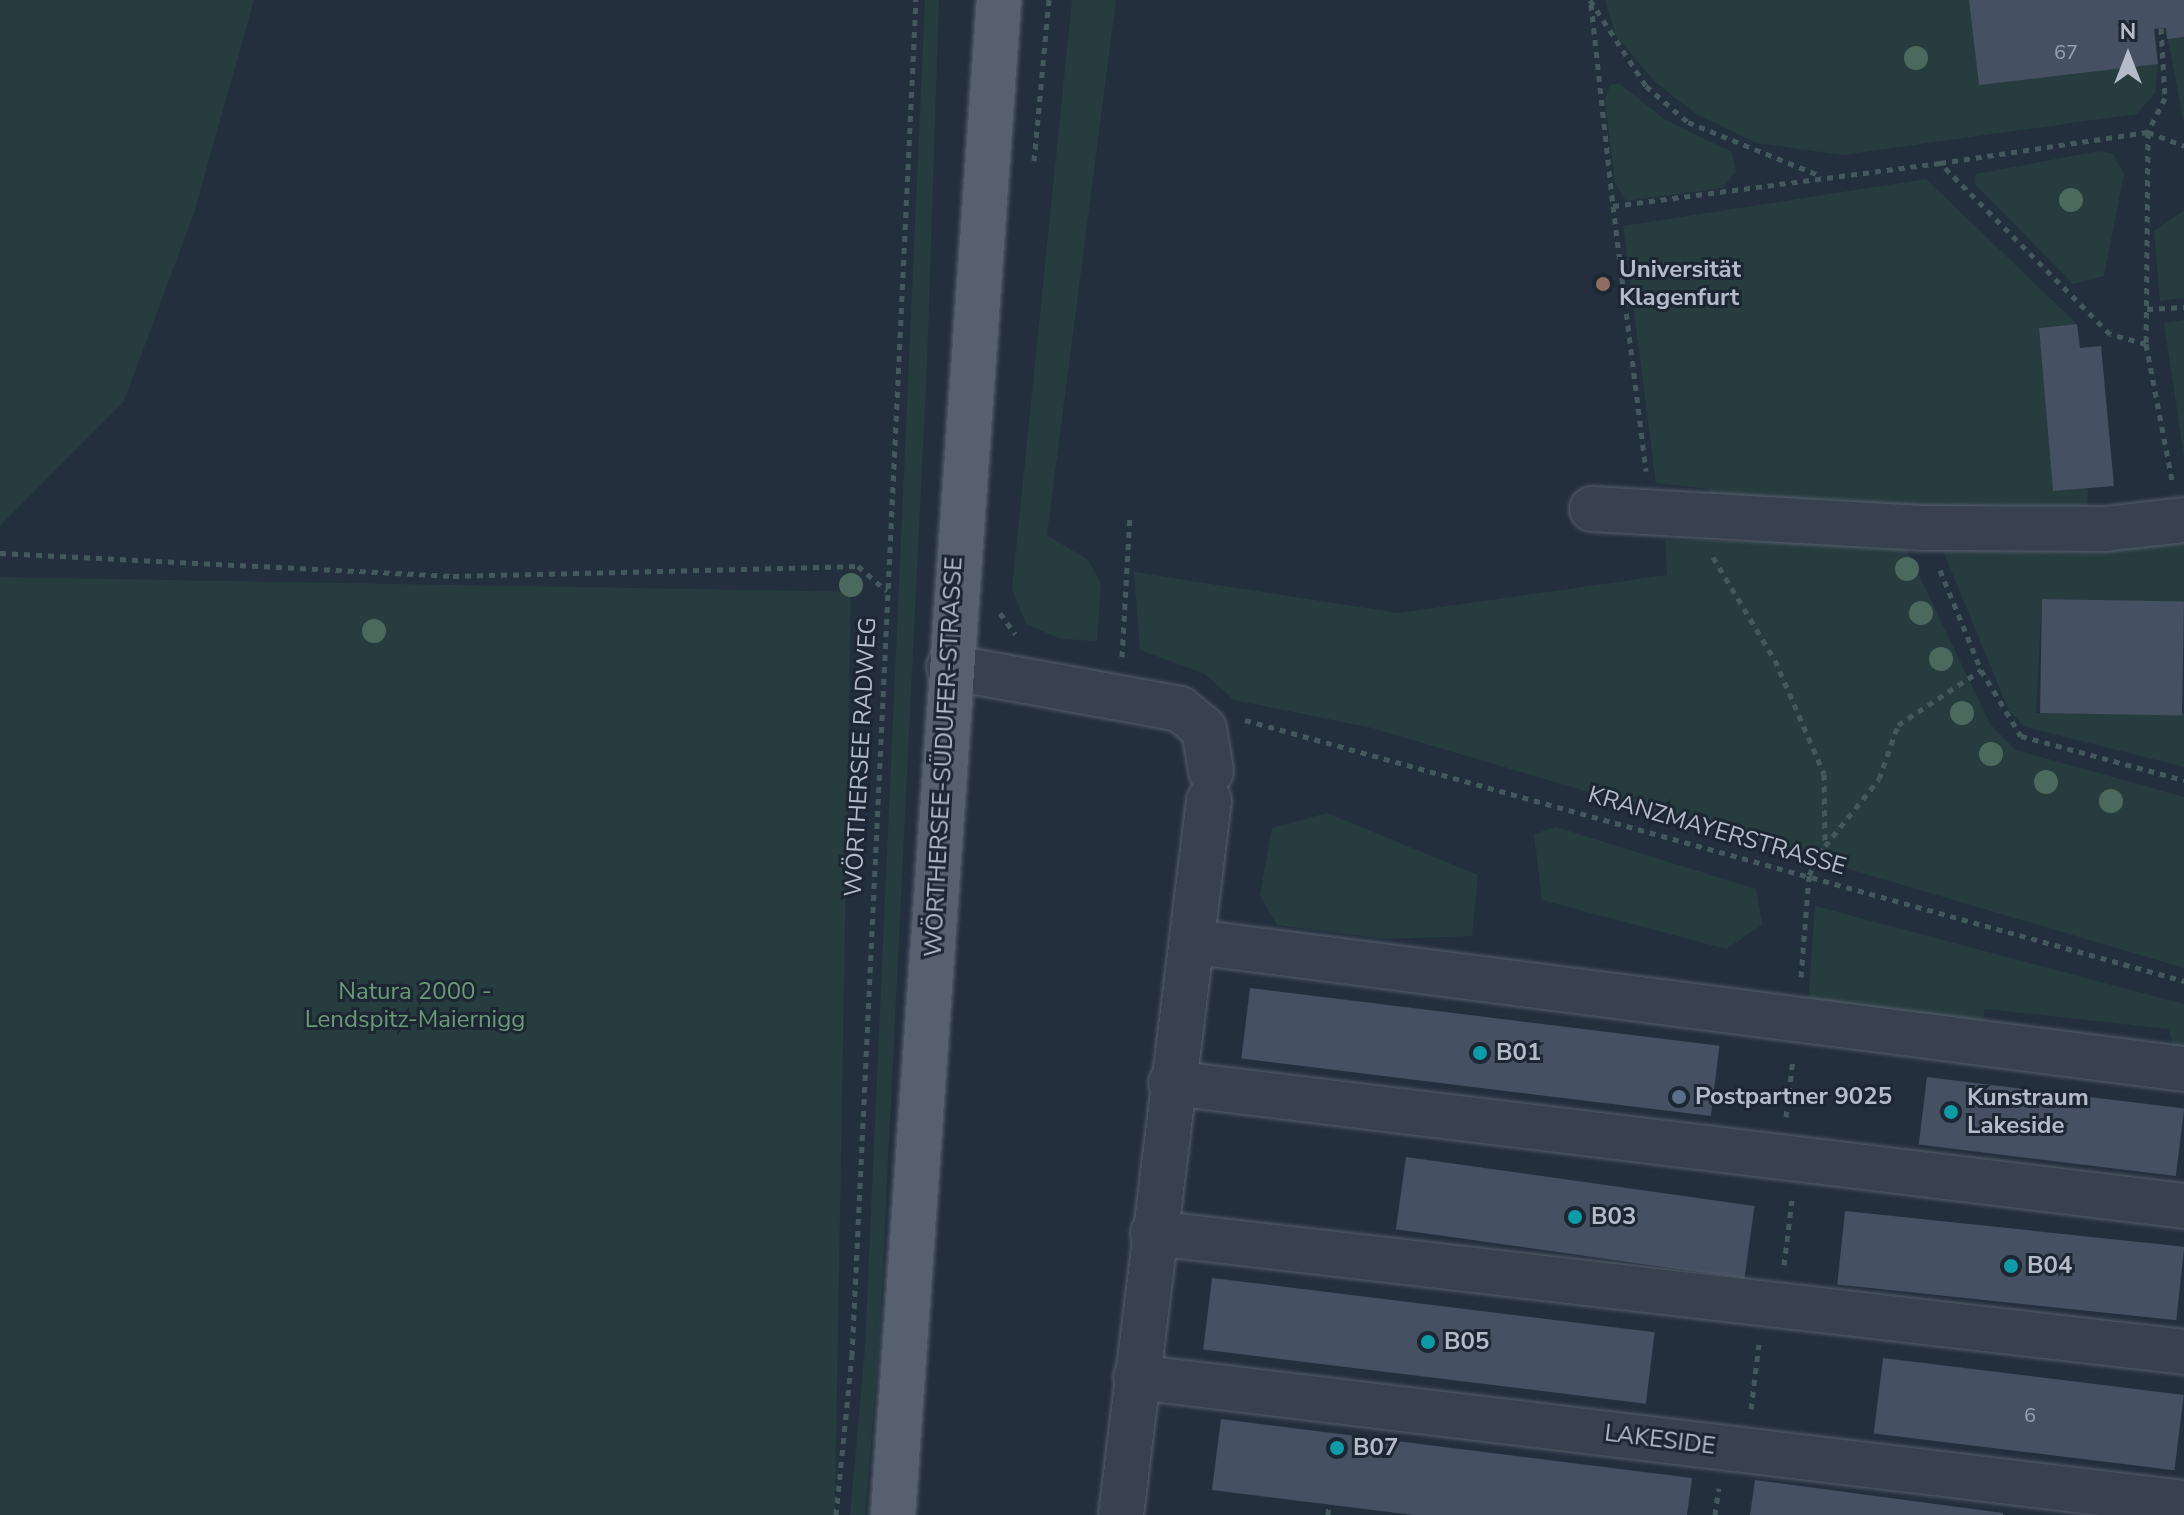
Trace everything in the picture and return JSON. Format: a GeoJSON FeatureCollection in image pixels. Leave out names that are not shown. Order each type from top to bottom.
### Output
{"type":"FeatureCollection","features":[{"type":"Feature","properties":{"kind":"main road","name":"WÖRTHERSEE-SÜDUFER-STRASSE"},"geometry":{"type":"LineString","coordinates":[[893,1515],[914,1295],[949,667],[999,0]]}},
{"type":"Feature","properties":{"kind":"lane"},"geometry":{"type":"LineString","coordinates":[[1592,509],[1926,528],[2105,529],[2182,520]]}},
{"type":"Feature","properties":{"kind":"lane"},"geometry":{"type":"LineString","coordinates":[[949,667],[1180,709],[1204,729],[1210,786],[1195,942],[1184,1030],[1171,1083],[1122,1515]]}},
{"type":"Feature","properties":{"kind":"lane"},"geometry":{"type":"LineString","coordinates":[[1195,942],[2184,1069]]}},
{"type":"Feature","properties":{"kind":"lane"},"geometry":{"type":"LineString","coordinates":[[1171,1083],[2184,1206]]}},
{"type":"Feature","properties":{"kind":"lane"},"geometry":{"type":"LineString","coordinates":[[1153,1233],[2184,1352]]}},
{"type":"Feature","properties":{"kind":"lane","name":"LAKESIDE"},"geometry":{"type":"LineString","coordinates":[[1136,1377],[2184,1503]]}},
{"type":"Feature","properties":{"kind":"path","name":"WÖRTHERSEE RADWEG"},"geometry":{"type":"LineString","coordinates":[[836,1515],[852,1356],[916,0]]}},
{"type":"Feature","properties":{"kind":"path"},"geometry":{"type":"LineString","coordinates":[[1033,166],[1049,0]]}},
{"type":"Feature","properties":{"kind":"path"},"geometry":{"type":"LineString","coordinates":[[1591,2],[1646,86],[1688,122],[1822,176]]}},
{"type":"Feature","properties":{"kind":"path"},"geometry":{"type":"LineString","coordinates":[[1591,2],[1647,475],[1687,515],[1775,660],[1824,774],[1825,846]]}},
{"type":"Feature","properties":{"kind":"path"},"geometry":{"type":"LineString","coordinates":[[2161,28],[2165,98],[2148,132],[2146,344],[2182,520]]}},
{"type":"Feature","properties":{"kind":"path"},"geometry":{"type":"LineString","coordinates":[[1613,206],[2148,132],[2184,146]]}},
{"type":"Feature","properties":{"kind":"path"},"geometry":{"type":"LineString","coordinates":[[1940,163],[2110,334],[2146,344]]}},
{"type":"Feature","properties":{"kind":"path"},"geometry":{"type":"LineString","coordinates":[[2147,309],[2184,307]]}},
{"type":"Feature","properties":{"kind":"path"},"geometry":{"type":"LineString","coordinates":[[1109,664],[1121,665],[1130,514]]}},
{"type":"Feature","properties":{"kind":"path"},"geometry":{"type":"LineString","coordinates":[[1926,528],[1981,670],[2021,736],[2184,780]]}},
{"type":"Feature","properties":{"kind":"path"},"geometry":{"type":"LineString","coordinates":[[0,553],[453,576],[858,566],[888,591]]}},
{"type":"Feature","properties":{"kind":"path"},"geometry":{"type":"LineString","coordinates":[[999,604],[1021,639]]}},
{"type":"Feature","properties":{"kind":"path"},"geometry":{"type":"LineString","coordinates":[[1746,1450],[1771,1305],[1789,1159],[1809,875],[1825,846],[1879,779],[1898,725],[1981,670]]}},
{"type":"Feature","properties":{"kind":"path","name":"KRANZMAYERSTRASSE"},"geometry":{"type":"LineString","coordinates":[[1239,719],[2184,981]]}},
{"type":"Feature","properties":{"kind":"path"},"geometry":{"type":"LineString","coordinates":[[1328,1515],[1329,1504]]}},
{"type":"Feature","properties":{"kind":"green space"},"geometry":{"type":"Polygon","coordinates":[[[0,0],[254,0],[194,213],[124,401],[0,526],[0,0]]]}},
{"type":"Feature","properties":{"kind":"green space"},"geometry":{"type":"Polygon","coordinates":[[[925,0],[939,0],[927,365],[879,1347],[865,1515],[850,1515],[865,1347],[925,0]]]}},
{"type":"Feature","properties":{"kind":"green space"},"geometry":{"type":"Polygon","coordinates":[[[1072,0],[1116,0],[1047,535],[1088,560],[1101,583],[1097,641],[1060,639],[1026,624],[1012,589],[1072,0]]]}},
{"type":"Feature","properties":{"kind":"green space"},"geometry":{"type":"Polygon","coordinates":[[[1605,0],[1969,0],[2158,64],[2155,93],[2137,114],[1842,155],[1756,143],[1696,114],[1655,82],[1616,36],[1605,0]]]}},
{"type":"Feature","properties":{"kind":"green space"},"geometry":{"type":"Polygon","coordinates":[[[2184,37],[2184,124],[2168,39],[2184,37]]]}},
{"type":"Feature","properties":{"kind":"green space"},"geometry":{"type":"Polygon","coordinates":[[[1619,83],[1664,119],[1732,152],[1736,171],[1723,188],[1626,201],[1615,183],[1605,100],[1610,85],[1619,83]]]}},
{"type":"Feature","properties":{"kind":"green space"},"geometry":{"type":"Polygon","coordinates":[[[2099,151],[2113,154],[2124,174],[2104,276],[2073,284],[1975,184],[1976,174],[2099,151]]]}},
{"type":"Feature","properties":{"kind":"green space"},"geometry":{"type":"Polygon","coordinates":[[[1926,179],[2077,324],[2039,328],[2053,491],[2088,488],[2087,511],[1715,503],[1709,489],[1656,483],[1623,226],[1926,179]]]}},
{"type":"Feature","properties":{"kind":"green space"},"geometry":{"type":"Polygon","coordinates":[[[2184,210],[2184,298],[2160,301],[2154,231],[2184,210]]]}},
{"type":"Feature","properties":{"kind":"green space"},"geometry":{"type":"Polygon","coordinates":[[[2184,320],[2184,457],[2164,323],[2184,320]]]}},
{"type":"Feature","properties":{"kind":"green space"},"geometry":{"type":"Polygon","coordinates":[[[2184,536],[2184,602],[2042,599],[2036,713],[2184,713],[2184,767],[2025,727],[2009,711],[1941,546],[2184,536]]]}},
{"type":"Feature","properties":{"kind":"green space"},"geometry":{"type":"Polygon","coordinates":[[[1665,540],[1904,544],[1990,724],[2016,750],[2184,797],[2184,968],[1372,728],[1234,700],[1205,674],[1140,650],[1134,572],[1398,613],[1667,575],[1665,540]]]}},
{"type":"Feature","properties":{"kind":"green space","name":"Natura 2000 - Lendspitz-Maiernigg"},"geometry":{"type":"Polygon","coordinates":[[[0,577],[851,592],[835,1515],[0,1515],[0,577]]]}},
{"type":"Feature","properties":{"kind":"green space"},"geometry":{"type":"Polygon","coordinates":[[[1327,813],[1478,875],[1472,936],[1383,939],[1277,925],[1260,895],[1272,828],[1327,813]]]}},
{"type":"Feature","properties":{"kind":"green space"},"geometry":{"type":"Polygon","coordinates":[[[1556,827],[1756,889],[1762,925],[1726,949],[1542,900],[1534,834],[1556,827]]]}},
{"type":"Feature","properties":{"kind":"green space"},"geometry":{"type":"Polygon","coordinates":[[[1815,906],[2184,1004],[2184,1053],[2174,1052],[2169,1029],[1985,1009],[1981,1027],[1808,1004],[1815,906]]]}},
{"type":"Feature","properties":{"kind":"building"},"geometry":{"type":"Polygon","coordinates":[[[1969,0],[2184,0],[2184,37],[2167,39],[2166,28],[2154,29],[2158,64],[1979,85],[1969,0]]]}},
{"type":"Feature","properties":{"kind":"building"},"geometry":{"type":"Polygon","coordinates":[[[2077,324],[2080,348],[2101,346],[2114,486],[2053,491],[2039,328],[2077,324]]]}},
{"type":"Feature","properties":{"kind":"building"},"geometry":{"type":"Polygon","coordinates":[[[2042,599],[2184,601],[2182,715],[2040,713],[2042,599]]]}},
{"type":"Feature","properties":{"kind":"building","name":"B01"},"geometry":{"type":"Polygon","coordinates":[[[1250,988],[1719,1046],[1711,1116],[1241,1058],[1250,988]]]}},
{"type":"Feature","properties":{"kind":"building"},"geometry":{"type":"Polygon","coordinates":[[[1927,1077],[2184,1109],[2176,1176],[1919,1144],[1927,1077]]]}},
{"type":"Feature","properties":{"kind":"building","name":"B03"},"geometry":{"type":"Polygon","coordinates":[[[1406,1157],[1755,1206],[1744,1278],[1396,1229],[1406,1157]]]}},
{"type":"Feature","properties":{"kind":"building","name":"B04"},"geometry":{"type":"Polygon","coordinates":[[[1845,1211],[2184,1247],[2176,1320],[1837,1285],[1845,1211]]]}},
{"type":"Feature","properties":{"kind":"building","name":"B05"},"geometry":{"type":"Polygon","coordinates":[[[1212,1278],[1655,1332],[1646,1404],[1203,1349],[1212,1278]]]}},
{"type":"Feature","properties":{"kind":"building"},"geometry":{"type":"Polygon","coordinates":[[[1883,1358],[2184,1395],[2174,1470],[1874,1433],[1883,1358]]]}},
{"type":"Feature","properties":{"kind":"building","name":"B07"},"geometry":{"type":"Polygon","coordinates":[[[1221,1419],[1692,1478],[1687,1515],[1413,1515],[1212,1490],[1221,1419]]]}},
{"type":"Feature","properties":{"kind":"building"},"geometry":{"type":"Polygon","coordinates":[[[1755,1480],[2003,1513],[2003,1515],[1750,1515],[1755,1480]]]}},
{"type":"Feature","properties":{"kind":"place","name":"Universität Klagenfurt"},"geometry":{"type":"Point","coordinates":[1603,284]}},
{"type":"Feature","properties":{"kind":"place","name":"B01"},"geometry":{"type":"Point","coordinates":[1480,1053]}},
{"type":"Feature","properties":{"kind":"place","name":"Postpartner 9025"},"geometry":{"type":"Point","coordinates":[1679,1097]}},
{"type":"Feature","properties":{"kind":"place","name":"Kunstraum Lakeside"},"geometry":{"type":"Point","coordinates":[1951,1112]}},
{"type":"Feature","properties":{"kind":"place","name":"B03"},"geometry":{"type":"Point","coordinates":[1575,1217]}},
{"type":"Feature","properties":{"kind":"place","name":"B04"},"geometry":{"type":"Point","coordinates":[2011,1266]}},
{"type":"Feature","properties":{"kind":"place","name":"B05"},"geometry":{"type":"Point","coordinates":[1428,1342]}},
{"type":"Feature","properties":{"kind":"place","name":"B07"},"geometry":{"type":"Point","coordinates":[1337,1448]}}]}
